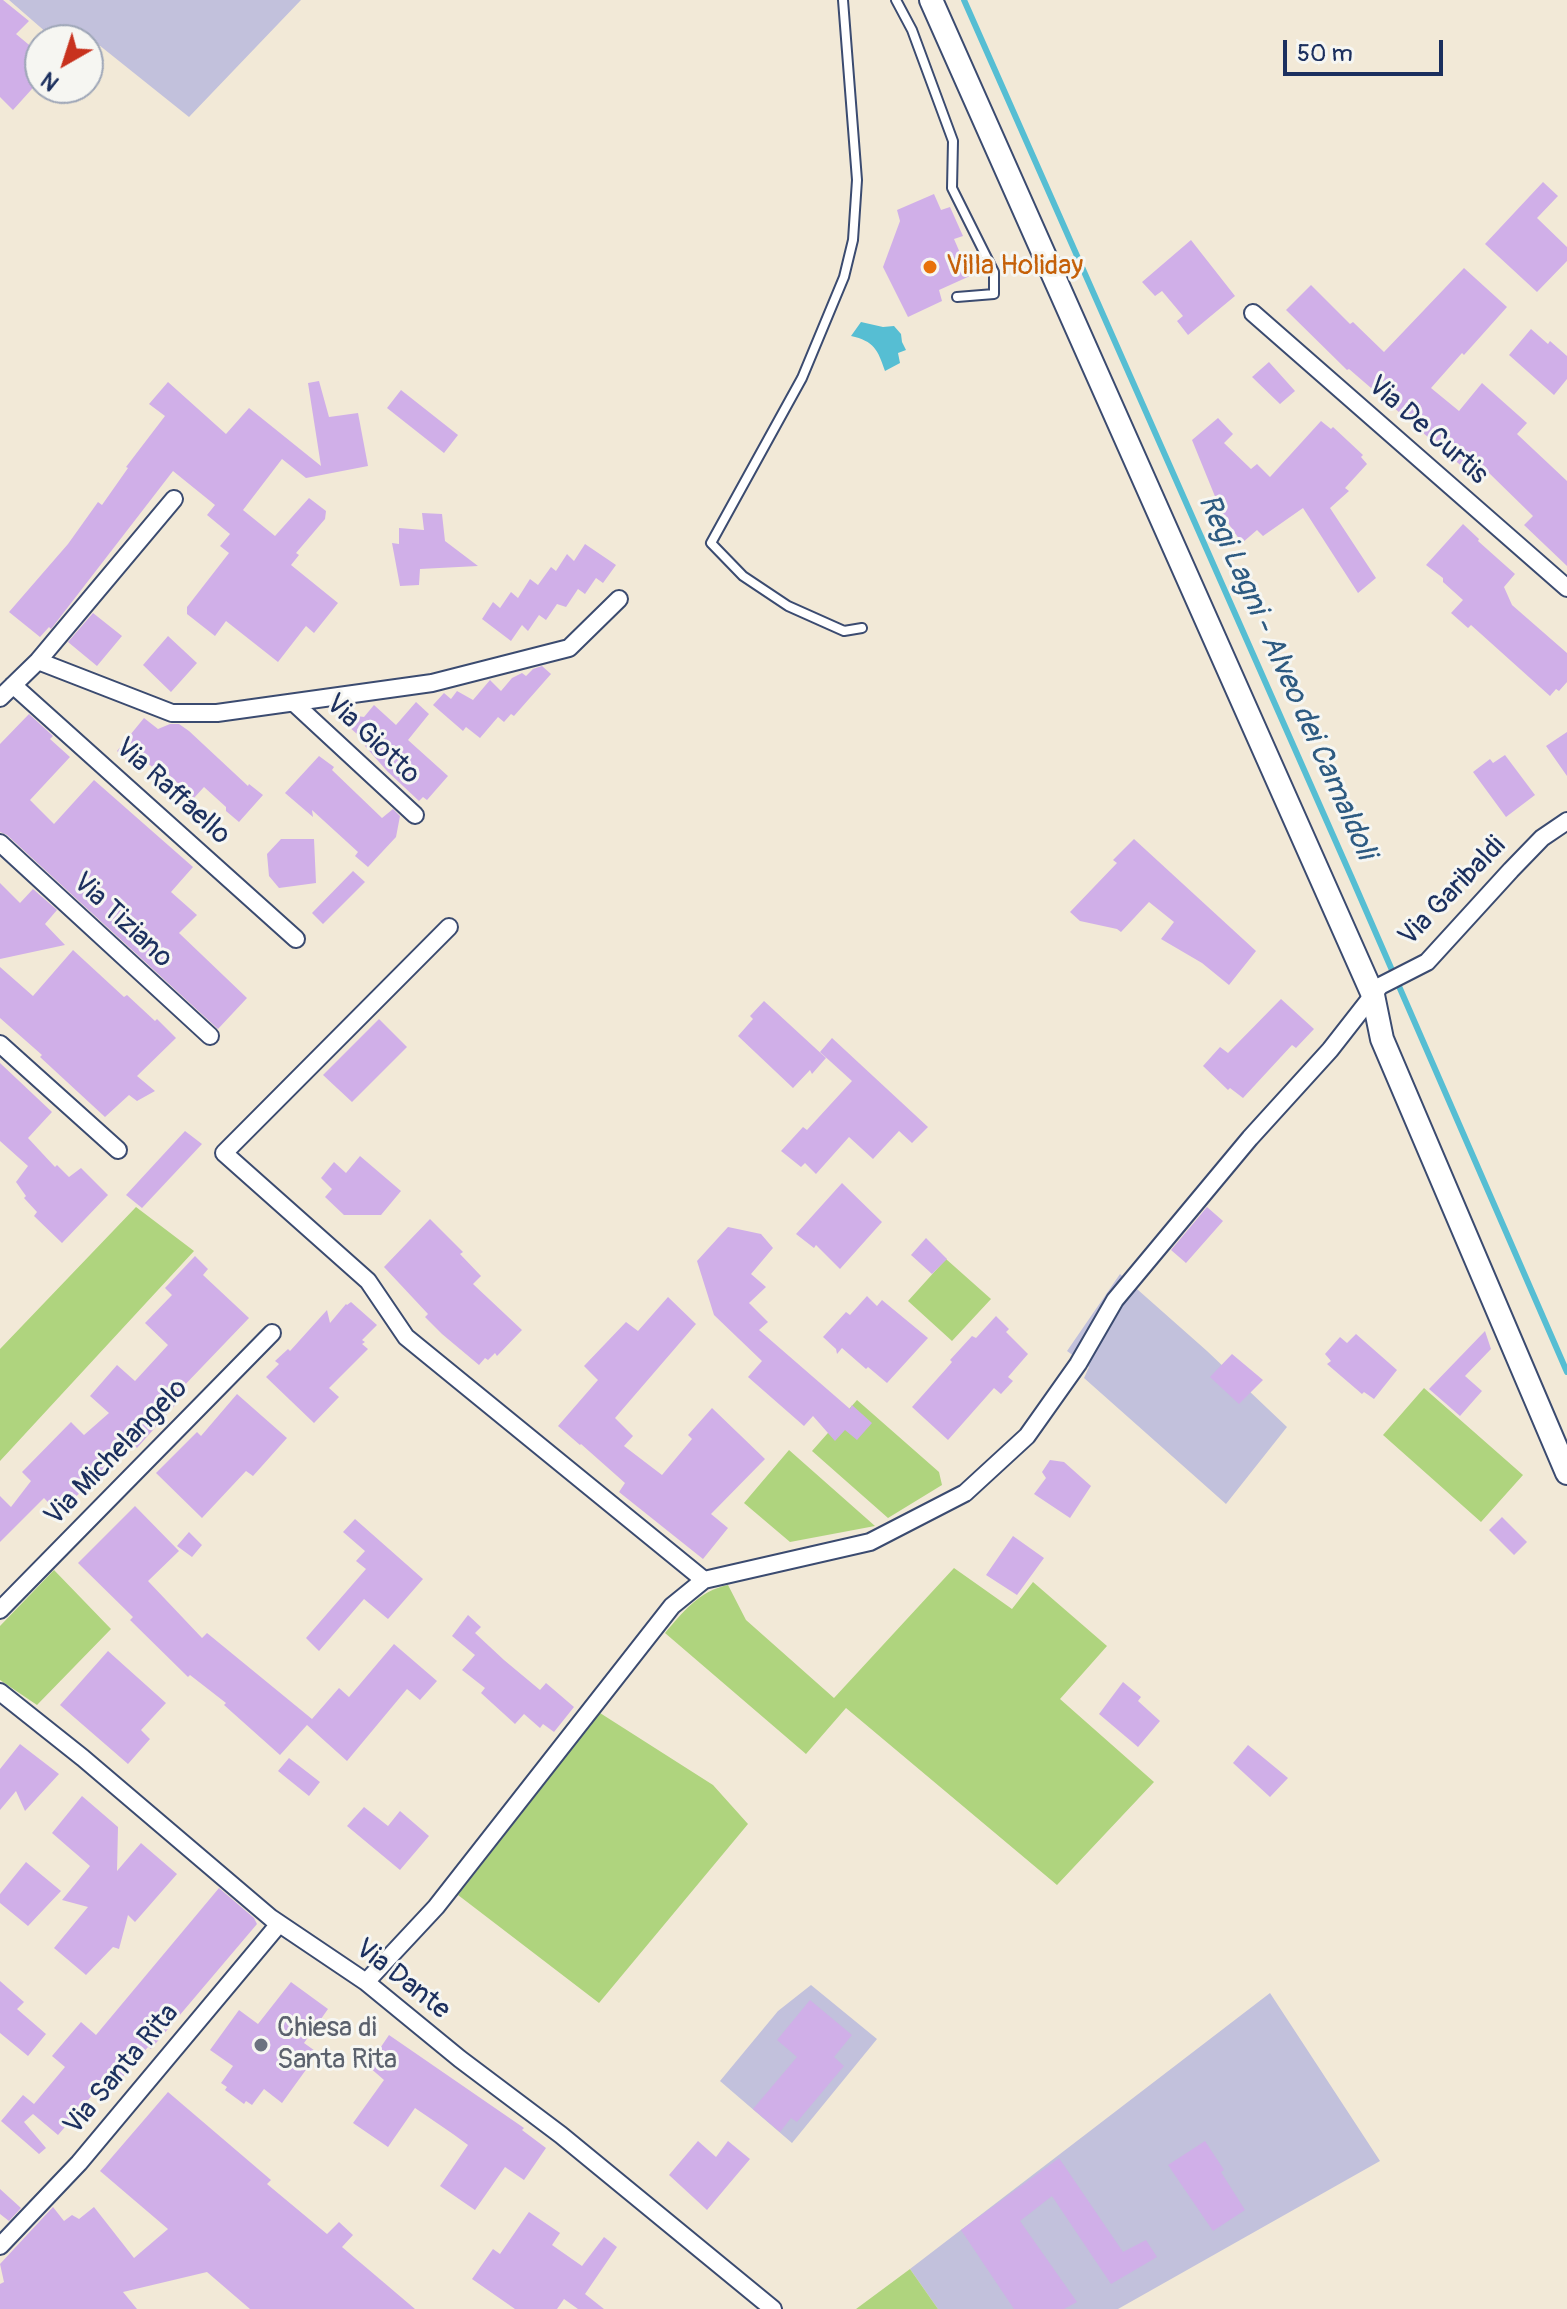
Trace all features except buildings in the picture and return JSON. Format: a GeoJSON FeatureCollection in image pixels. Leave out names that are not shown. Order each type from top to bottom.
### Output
{"type":"FeatureCollection","features":[{"type":"Feature","properties":{"kind":"street"},"geometry":{"type":"LineString","coordinates":[[931,0],[1376,991],[1382,1039],[1567,1473]]}},
{"type":"Feature","properties":{"kind":"street","name":"Via De Curtis"},"geometry":{"type":"LineString","coordinates":[[1253,313],[1567,588]]}},
{"type":"Feature","properties":{"kind":"street"},"geometry":{"type":"LineString","coordinates":[[0,698],[38,661],[174,499]]}},
{"type":"Feature","properties":{"kind":"street"},"geometry":{"type":"LineString","coordinates":[[38,661],[172,713],[217,713],[432,683],[569,648],[619,599]]}},
{"type":"Feature","properties":{"kind":"street","name":"Via Raffaello"},"geometry":{"type":"LineString","coordinates":[[13,685],[296,939]]}},
{"type":"Feature","properties":{"kind":"street","name":"Via Giotto"},"geometry":{"type":"LineString","coordinates":[[294,703],[415,815]]}},
{"type":"Feature","properties":{"kind":"street","name":"Via Garibaldi"},"geometry":{"type":"LineString","coordinates":[[1376,991],[1427,962],[1542,838],[1567,821]]}},
{"type":"Feature","properties":{"kind":"street","name":"Via Tiziano"},"geometry":{"type":"LineString","coordinates":[[0,843],[210,1036]]}},
{"type":"Feature","properties":{"kind":"street"},"geometry":{"type":"LineString","coordinates":[[449,927],[224,1153],[368,1281],[406,1337],[704,1580]]}},
{"type":"Feature","properties":{"kind":"street"},"geometry":{"type":"LineString","coordinates":[[366,1982],[436,1907],[672,1606],[704,1580],[870,1542],[965,1493],[1027,1436],[1078,1364],[1115,1300],[1250,1138],[1330,1050],[1376,991]]}},
{"type":"Feature","properties":{"kind":"street"},"geometry":{"type":"LineString","coordinates":[[0,1044],[118,1150]]}},
{"type":"Feature","properties":{"kind":"street","name":"Via Michelangelo"},"geometry":{"type":"LineString","coordinates":[[0,1610],[272,1333]]}},
{"type":"Feature","properties":{"kind":"street","name":"Via Dante"},"geometry":{"type":"LineString","coordinates":[[0,1692],[279,1924],[366,1982],[460,2059],[561,2135],[773,2309]]}},
{"type":"Feature","properties":{"kind":"street","name":"Via Santa Rita"},"geometry":{"type":"LineString","coordinates":[[0,2246],[79,2163],[279,1924]]}},
{"type":"Feature","properties":{"kind":"lane"},"geometry":{"type":"LineString","coordinates":[[843,0],[857,180],[853,240],[844,277],[802,378],[711,543],[743,576],[788,606],[844,631],[862,628]]}},
{"type":"Feature","properties":{"kind":"lane"},"geometry":{"type":"LineString","coordinates":[[896,0],[912,30],[953,141],[952,188],[994,272],[994,294],[957,297]]}},
{"type":"Feature","properties":{"kind":"shaded area"},"geometry":{"type":"Polygon","coordinates":[[[9,0],[301,0],[189,117],[104,49],[104,24],[37,24],[9,0]]]}},
{"type":"Feature","properties":{"kind":"shaded area"},"geometry":{"type":"Polygon","coordinates":[[[1120,1274],[1287,1427],[1226,1504],[1084,1378],[1089,1367],[1067,1351],[1120,1274]]]}},
{"type":"Feature","properties":{"kind":"shaded area"},"geometry":{"type":"Polygon","coordinates":[[[811,1985],[877,2039],[792,2143],[720,2081],[778,2011],[811,1985]]]}},
{"type":"Feature","properties":{"kind":"shaded area"},"geometry":{"type":"Polygon","coordinates":[[[1270,1993],[1380,2161],[1118,2309],[938,2309],[910,2269],[1270,1993]]]}},
{"type":"Feature","properties":{"kind":"green space"},"geometry":{"type":"Polygon","coordinates":[[[136,1207],[194,1251],[0,1461],[0,1349],[136,1207]]]}},
{"type":"Feature","properties":{"kind":"green space"},"geometry":{"type":"Polygon","coordinates":[[[946,1259],[991,1299],[952,1341],[908,1301],[946,1259]]]}},
{"type":"Feature","properties":{"kind":"green space"},"geometry":{"type":"Polygon","coordinates":[[[1424,1388],[1523,1475],[1481,1522],[1383,1435],[1424,1388]]]}},
{"type":"Feature","properties":{"kind":"green space"},"geometry":{"type":"Polygon","coordinates":[[[857,1400],[939,1472],[942,1485],[888,1518],[812,1451],[857,1400]]]}},
{"type":"Feature","properties":{"kind":"green space"},"geometry":{"type":"Polygon","coordinates":[[[789,1450],[875,1526],[790,1542],[744,1503],[789,1450]]]}},
{"type":"Feature","properties":{"kind":"green space"},"geometry":{"type":"Polygon","coordinates":[[[954,1568],[1012,1609],[1033,1582],[1107,1646],[1060,1699],[1154,1782],[1057,1885],[846,1708],[806,1754],[665,1633],[700,1597],[728,1585],[746,1620],[834,1698],[954,1568]]]}},
{"type":"Feature","properties":{"kind":"green space"},"geometry":{"type":"Polygon","coordinates":[[[54,1570],[111,1629],[37,1705],[0,1680],[0,1626],[54,1570]]]}},
{"type":"Feature","properties":{"kind":"green space"},"geometry":{"type":"Polygon","coordinates":[[[600,1713],[713,1785],[748,1824],[599,2003],[458,1895],[600,1713]]]}},
{"type":"Feature","properties":{"kind":"green space"},"geometry":{"type":"Polygon","coordinates":[[[910,2269],[938,2309],[856,2309],[910,2269]]]}},
{"type":"Feature","properties":{"kind":"water"},"geometry":{"type":"Polygon","coordinates":[[[861,322],[894,326],[901,334],[906,350],[898,353],[900,363],[885,371],[874,348],[851,336],[861,322]]]}},
{"type":"Feature","properties":{"kind":"waterway","name":"Regi Lagni - Alveo dei Camaldoli"},"geometry":{"type":"LineString","coordinates":[[964,0],[1567,1372]]}},
{"type":"Feature","properties":{"kind":"place","name":"Villa Holiday"},"geometry":{"type":"Point","coordinates":[930,267]}},
{"type":"Feature","properties":{"kind":"place","name":"Chiesa di Santa Rita"},"geometry":{"type":"Point","coordinates":[261,2045]}}]}
